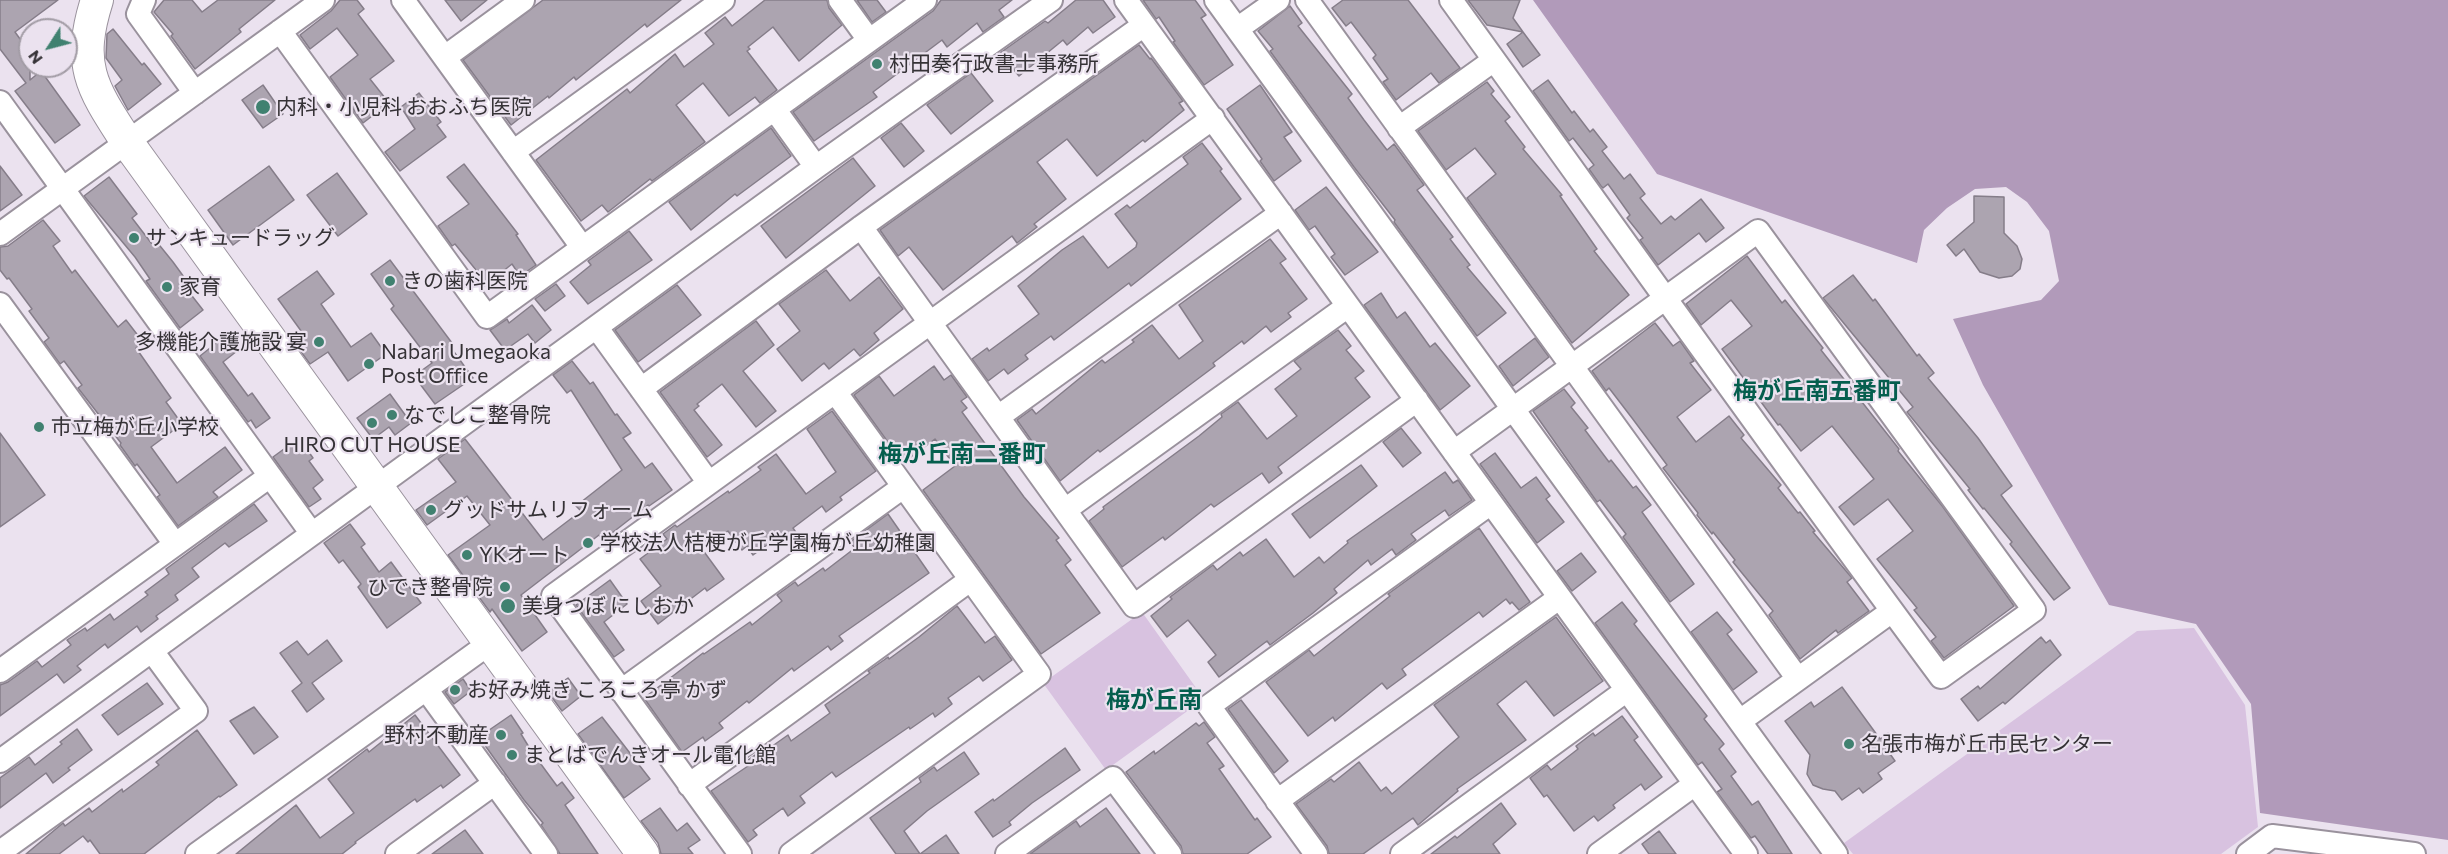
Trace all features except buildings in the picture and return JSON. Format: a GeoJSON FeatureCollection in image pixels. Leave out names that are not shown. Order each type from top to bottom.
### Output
{"type":"FeatureCollection","features":[{"type":"Feature","properties":{"kind":"street"},"geometry":{"type":"LineString","coordinates":[[96,0],[87,38],[93,88],[127,142],[376,488],[644,854]]}},
{"type":"Feature","properties":{"kind":"street"},"geometry":{"type":"LineString","coordinates":[[144,0],[138,14],[195,93]]}},
{"type":"Feature","properties":{"kind":"street"},"geometry":{"type":"LineString","coordinates":[[0,234],[323,0]]}},
{"type":"Feature","properties":{"kind":"street"},"geometry":{"type":"LineString","coordinates":[[403,0],[582,247]]}},
{"type":"Feature","properties":{"kind":"street"},"geometry":{"type":"LineString","coordinates":[[445,57],[523,0]]}},
{"type":"Feature","properties":{"kind":"street"},"geometry":{"type":"LineString","coordinates":[[513,152],[723,0]]}},
{"type":"Feature","properties":{"kind":"street"},"geometry":{"type":"LineString","coordinates":[[840,0],[869,40]]}},
{"type":"Feature","properties":{"kind":"street"},"geometry":{"type":"LineString","coordinates":[[279,31],[487,317],[925,0]]}},
{"type":"Feature","properties":{"kind":"street"},"geometry":{"type":"LineString","coordinates":[[0,760],[816,167],[1051,0]]}},
{"type":"Feature","properties":{"kind":"street"},"geometry":{"type":"LineString","coordinates":[[1126,0],[1746,854]]}},
{"type":"Feature","properties":{"kind":"street"},"geometry":{"type":"LineString","coordinates":[[1216,0],[1836,854]]}},
{"type":"Feature","properties":{"kind":"street"},"geometry":{"type":"LineString","coordinates":[[1237,29],[1278,0]]}},
{"type":"Feature","properties":{"kind":"street"},"geometry":{"type":"LineString","coordinates":[[1307,0],[1798,678]]}},
{"type":"Feature","properties":{"kind":"street"},"geometry":{"type":"LineString","coordinates":[[1451,0],[1494,60],[1666,298],[1892,611],[1941,677],[2034,610],[1758,231],[1666,298],[1572,366],[1514,409],[1454,452]]}},
{"type":"Feature","properties":{"kind":"street"},"geometry":{"type":"LineString","coordinates":[[640,389],[861,227],[1144,25]]}},
{"type":"Feature","properties":{"kind":"street"},"geometry":{"type":"LineString","coordinates":[[1399,128],[1494,60]]}},
{"type":"Feature","properties":{"kind":"street"},"geometry":{"type":"LineString","coordinates":[[0,102],[312,534]]}},
{"type":"Feature","properties":{"kind":"street"},"geometry":{"type":"LineString","coordinates":[[775,110],[816,167]]}},
{"type":"Feature","properties":{"kind":"street"},"geometry":{"type":"LineString","coordinates":[[740,854],[553,596],[1213,118]]}},
{"type":"Feature","properties":{"kind":"street"},"geometry":{"type":"LineString","coordinates":[[998,417],[1281,213]]}},
{"type":"Feature","properties":{"kind":"street"},"geometry":{"type":"LineString","coordinates":[[861,227],[1134,606],[1417,400]]}},
{"type":"Feature","properties":{"kind":"street"},"geometry":{"type":"LineString","coordinates":[[0,304],[175,544]]}},
{"type":"Feature","properties":{"kind":"street"},"geometry":{"type":"LineString","coordinates":[[1065,510],[1348,306]]}},
{"type":"Feature","properties":{"kind":"street"},"geometry":{"type":"LineString","coordinates":[[597,328],[710,483]]}},
{"type":"Feature","properties":{"kind":"street"},"geometry":{"type":"LineString","coordinates":[[791,854],[1040,674],[836,393]]}},
{"type":"Feature","properties":{"kind":"street"},"geometry":{"type":"LineString","coordinates":[[0,671],[270,476]]}},
{"type":"Feature","properties":{"kind":"street"},"geometry":{"type":"LineString","coordinates":[[621,691],[903,487]]}},
{"type":"Feature","properties":{"kind":"street"},"geometry":{"type":"LineString","coordinates":[[1316,854],[1209,706],[1491,502]]}},
{"type":"Feature","properties":{"kind":"street"},"geometry":{"type":"LineString","coordinates":[[689,785],[970,580]]}},
{"type":"Feature","properties":{"kind":"street"},"geometry":{"type":"LineString","coordinates":[[1277,801],[1559,598]]}},
{"type":"Feature","properties":{"kind":"street"},"geometry":{"type":"LineString","coordinates":[[1740,721],[1892,611]]}},
{"type":"Feature","properties":{"kind":"street"},"geometry":{"type":"LineString","coordinates":[[197,854],[490,643]]}},
{"type":"Feature","properties":{"kind":"street"},"geometry":{"type":"LineString","coordinates":[[0,852],[196,711],[152,651]]}},
{"type":"Feature","properties":{"kind":"street"},"geometry":{"type":"LineString","coordinates":[[426,689],[546,854]]}},
{"type":"Feature","properties":{"kind":"street"},"geometry":{"type":"LineString","coordinates":[[1402,854],[1627,690]]}},
{"type":"Feature","properties":{"kind":"street"},"geometry":{"type":"LineString","coordinates":[[1007,854],[1113,778],[1170,854]]}},
{"type":"Feature","properties":{"kind":"street"},"geometry":{"type":"LineString","coordinates":[[397,854],[495,783]]}},
{"type":"Feature","properties":{"kind":"street"},"geometry":{"type":"LineString","coordinates":[[1599,854],[1695,784]]}},
{"type":"Feature","properties":{"kind":"street"},"geometry":{"type":"LineString","coordinates":[[2248,854],[2272,836],[2414,854]]}},
{"type":"Feature","properties":{"kind":"shaded area"},"geometry":{"type":"Polygon","coordinates":[[[1533,0],[2448,0],[2448,840],[2260,813],[2251,704],[2196,624],[2109,605],[1983,385],[1953,319],[2041,300],[2059,281],[2049,231],[2027,202],[2006,187],[1975,189],[1947,208],[1924,230],[1917,263],[1657,174],[1533,0]]]}},
{"type":"Feature","properties":{"kind":"shaded area"},"geometry":{"type":"Polygon","coordinates":[[[1142,612],[1204,699],[1106,770],[1043,683],[1142,612]]]}},
{"type":"Feature","properties":{"kind":"shaded area"},"geometry":{"type":"Polygon","coordinates":[[[2194,628],[2245,705],[2258,827],[2221,854],[1853,854],[1844,843],[2137,631],[2194,628]]]}},
{"type":"Feature","properties":{"kind":"place","name":"村田奏行政書士事務所"},"geometry":{"type":"Point","coordinates":[877,64]}},
{"type":"Feature","properties":{"kind":"place","name":"内科・小児科 おおふち医院"},"geometry":{"type":"Point","coordinates":[263,107]}},
{"type":"Feature","properties":{"kind":"place","name":"サンキュードラッグ"},"geometry":{"type":"Point","coordinates":[134,238]}},
{"type":"Feature","properties":{"kind":"place","name":"きの歯科医院"},"geometry":{"type":"Point","coordinates":[390,281]}},
{"type":"Feature","properties":{"kind":"place","name":"家育"},"geometry":{"type":"Point","coordinates":[167,287]}},
{"type":"Feature","properties":{"kind":"place","name":"多機能介護施設 宴"},"geometry":{"type":"Point","coordinates":[319,342]}},
{"type":"Feature","properties":{"kind":"place","name":"Nabari Umegaoka Post Office"},"geometry":{"type":"Point","coordinates":[369,364]}},
{"type":"Feature","properties":{"kind":"place","name":"なでしこ整骨院"},"geometry":{"type":"Point","coordinates":[392,415]}},
{"type":"Feature","properties":{"kind":"place","name":"HIRO CUT HOUSE"},"geometry":{"type":"Point","coordinates":[372,423]}},
{"type":"Feature","properties":{"kind":"place","name":"市立梅が丘小学校"},"geometry":{"type":"Point","coordinates":[39,427]}},
{"type":"Feature","properties":{"kind":"place","name":"グッドサムリフォーム"},"geometry":{"type":"Point","coordinates":[431,510]}},
{"type":"Feature","properties":{"kind":"place","name":"学校法人桔梗が丘学園梅が丘幼稚園"},"geometry":{"type":"Point","coordinates":[588,543]}},
{"type":"Feature","properties":{"kind":"place","name":"YKオート"},"geometry":{"type":"Point","coordinates":[467,555]}},
{"type":"Feature","properties":{"kind":"place","name":"ひでき整骨院"},"geometry":{"type":"Point","coordinates":[505,587]}},
{"type":"Feature","properties":{"kind":"place","name":"美身つぼ にしおか"},"geometry":{"type":"Point","coordinates":[508,606]}},
{"type":"Feature","properties":{"kind":"place","name":"お好み焼き ころころ亭 かず"},"geometry":{"type":"Point","coordinates":[455,690]}},
{"type":"Feature","properties":{"kind":"place","name":"野村不動産"},"geometry":{"type":"Point","coordinates":[501,735]}},
{"type":"Feature","properties":{"kind":"place","name":"名張市梅が丘市民センター"},"geometry":{"type":"Point","coordinates":[1849,744]}},
{"type":"Feature","properties":{"kind":"place","name":"まとばでんきオール電化館"},"geometry":{"type":"Point","coordinates":[512,755]}},
{"type":"Feature","properties":{"kind":"district","name":"梅が丘南五番町"},"geometry":{"type":"Point","coordinates":[1817,391]}},
{"type":"Feature","properties":{"kind":"district","name":"梅が丘南二番町"},"geometry":{"type":"Point","coordinates":[962,454]}},
{"type":"Feature","properties":{"kind":"district","name":"梅が丘南"},"geometry":{"type":"Point","coordinates":[1154,700]}}]}
